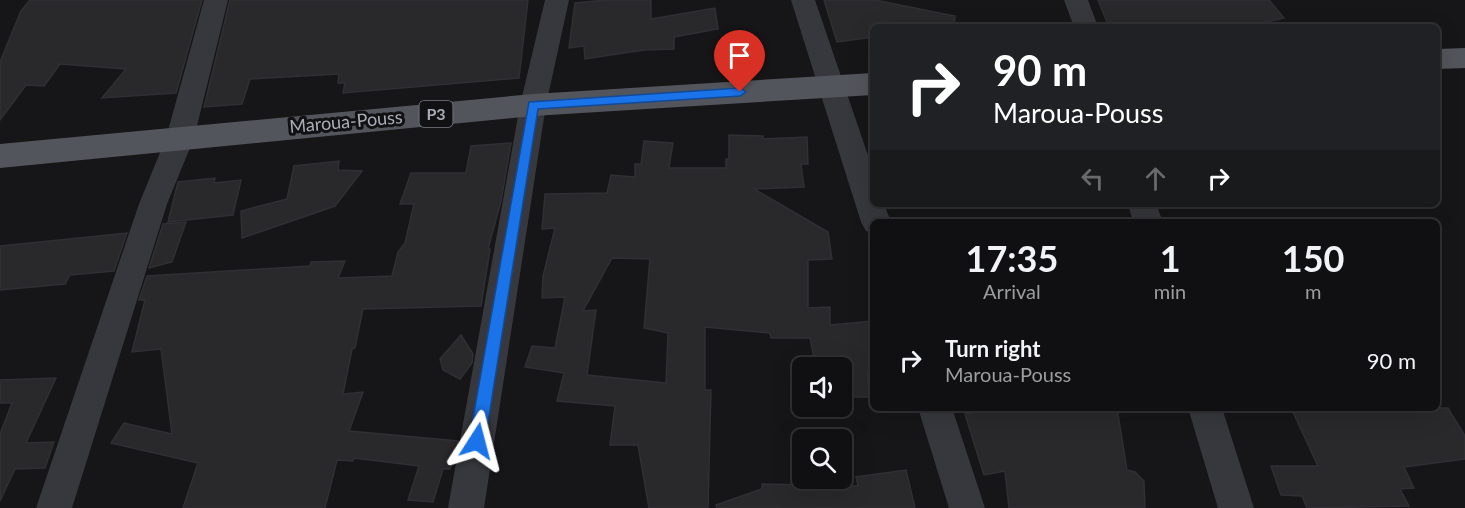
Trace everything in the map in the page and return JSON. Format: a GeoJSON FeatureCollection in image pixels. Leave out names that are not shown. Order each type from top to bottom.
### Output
{"type":"FeatureCollection","features":[{"type":"Feature","properties":{"kind":"main road"},"geometry":{"type":"LineString","coordinates":[[1440,59],[1465,58]]}},
{"type":"Feature","properties":{"kind":"main road","name":"Maroua-Pouss"},"geometry":{"type":"LineString","coordinates":[[0,156],[533,105],[870,84]]}},
{"type":"Feature","properties":{"kind":"street"},"geometry":{"type":"LineString","coordinates":[[54,508],[153,204],[180,138],[216,0]]}},
{"type":"Feature","properties":{"kind":"street"},"geometry":{"type":"LineString","coordinates":[[466,508],[533,105],[556,0]]}},
{"type":"Feature","properties":{"kind":"street"},"geometry":{"type":"LineString","coordinates":[[803,0],[870,203]]}},
{"type":"Feature","properties":{"kind":"street"},"geometry":{"type":"LineString","coordinates":[[1076,0],[1085,24]]}},
{"type":"Feature","properties":{"kind":"street"},"geometry":{"type":"LineString","coordinates":[[936,411],[967,508]]}},
{"type":"Feature","properties":{"kind":"street"},"geometry":{"type":"LineString","coordinates":[[1206,411],[1236,508]]}},
{"type":"Feature","properties":{"kind":"building"},"geometry":{"type":"Polygon","coordinates":[[[30,0],[202,0],[176,93],[102,98],[126,69],[60,64],[44,86],[26,85],[0,120],[0,62],[21,11],[30,0]]]}},
{"type":"Feature","properties":{"kind":"building"},"geometry":{"type":"Polygon","coordinates":[[[230,0],[528,0],[519,78],[343,93],[345,83],[338,83],[339,74],[250,79],[242,104],[204,107],[230,0]]]}},
{"type":"Feature","properties":{"kind":"building"},"geometry":{"type":"Polygon","coordinates":[[[651,0],[651,19],[715,8],[718,29],[674,37],[674,49],[644,50],[585,59],[584,46],[569,48],[575,3],[651,0]]]}},
{"type":"Feature","properties":{"kind":"building"},"geometry":{"type":"Polygon","coordinates":[[[824,0],[875,0],[955,16],[954,24],[870,24],[870,37],[837,42],[824,0]]]}},
{"type":"Feature","properties":{"kind":"building"},"geometry":{"type":"Polygon","coordinates":[[[1098,0],[1269,0],[1284,18],[1258,24],[1108,24],[1098,0]]]}},
{"type":"Feature","properties":{"kind":"building"},"geometry":{"type":"Polygon","coordinates":[[[729,135],[763,136],[763,139],[807,137],[808,164],[801,164],[804,187],[754,189],[828,232],[832,259],[808,260],[808,308],[830,307],[830,325],[870,321],[870,372],[867,372],[870,397],[852,397],[852,357],[814,357],[810,338],[771,338],[770,333],[705,327],[705,390],[711,390],[708,508],[649,508],[638,445],[610,445],[615,406],[557,401],[564,373],[525,367],[532,346],[555,348],[565,297],[542,298],[543,276],[555,228],[542,229],[545,194],[607,193],[611,175],[635,177],[635,164],[641,164],[644,141],[673,143],[669,168],[726,168],[726,159],[729,159],[729,135]],[[612,258],[583,311],[596,310],[587,375],[666,383],[668,333],[644,328],[650,259],[612,258]]]}},
{"type":"Feature","properties":{"kind":"building"},"geometry":{"type":"Polygon","coordinates":[[[511,143],[501,201],[488,249],[490,249],[481,306],[363,309],[355,348],[352,349],[343,394],[363,392],[349,431],[458,441],[450,469],[443,469],[433,502],[408,500],[419,466],[354,458],[353,461],[337,460],[325,508],[183,508],[198,463],[111,443],[124,423],[172,434],[161,349],[132,352],[145,300],[139,300],[147,276],[310,266],[311,262],[345,261],[338,278],[392,276],[398,252],[405,243],[414,204],[400,204],[411,173],[466,173],[471,146],[511,143]]]}},
{"type":"Feature","properties":{"kind":"building"},"geometry":{"type":"Polygon","coordinates":[[[339,161],[338,170],[362,171],[335,206],[242,238],[241,211],[287,199],[294,166],[339,161]]]}},
{"type":"Feature","properties":{"kind":"building"},"geometry":{"type":"Polygon","coordinates":[[[215,178],[214,183],[241,180],[233,215],[168,222],[178,182],[215,178]]]}},
{"type":"Feature","properties":{"kind":"building"},"geometry":{"type":"Polygon","coordinates":[[[186,222],[172,262],[149,268],[163,224],[186,222]]]}},
{"type":"Feature","properties":{"kind":"building"},"geometry":{"type":"Polygon","coordinates":[[[127,233],[114,271],[70,275],[65,284],[0,290],[0,246],[127,233]]]}},
{"type":"Feature","properties":{"kind":"building"},"geometry":{"type":"Polygon","coordinates":[[[461,335],[473,354],[472,363],[460,379],[443,370],[440,359],[461,335]]]}},
{"type":"Feature","properties":{"kind":"building"},"geometry":{"type":"Polygon","coordinates":[[[56,378],[26,443],[54,442],[45,468],[15,469],[0,501],[0,434],[12,403],[0,403],[0,380],[56,378]]]}},
{"type":"Feature","properties":{"kind":"building"},"geometry":{"type":"Polygon","coordinates":[[[1440,408],[1448,408],[1465,436],[1465,459],[1404,467],[1414,488],[1400,489],[1409,506],[1307,508],[1302,496],[1281,495],[1271,466],[1318,466],[1292,411],[1440,411],[1440,408]]]}},
{"type":"Feature","properties":{"kind":"building"},"geometry":{"type":"Polygon","coordinates":[[[984,411],[1117,411],[1127,470],[1135,472],[1144,481],[1145,508],[1009,508],[1005,471],[984,475],[965,414],[984,411]]]}},
{"type":"Feature","properties":{"kind":"building"},"geometry":{"type":"Polygon","coordinates":[[[906,470],[915,508],[717,508],[716,505],[762,489],[762,484],[792,485],[792,489],[852,489],[852,486],[858,486],[856,477],[906,470]]]}},
{"type":"Feature","properties":{"kind":"route"},"geometry":{"type":"LineString","coordinates":[[477,441],[533,105],[740,92]]}}]}
